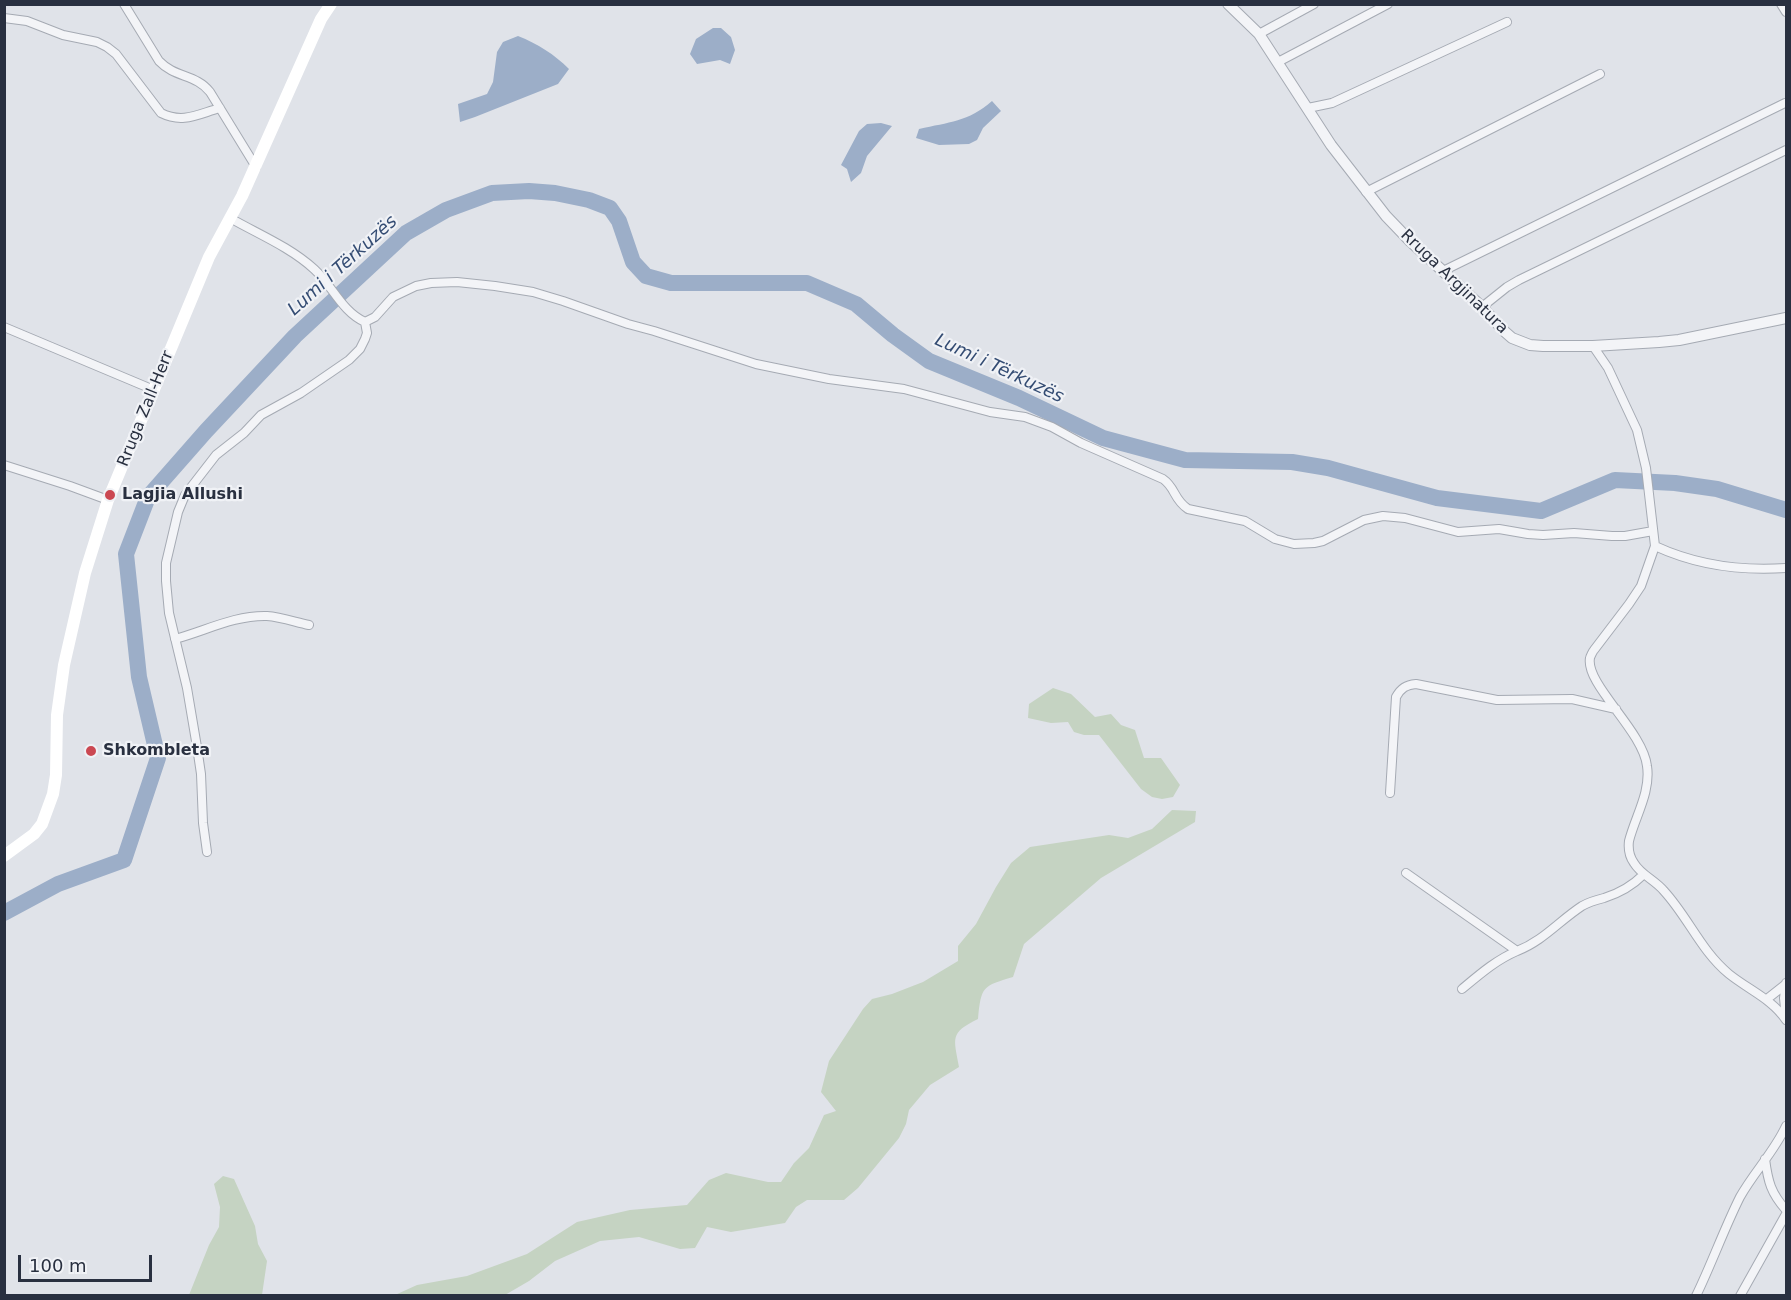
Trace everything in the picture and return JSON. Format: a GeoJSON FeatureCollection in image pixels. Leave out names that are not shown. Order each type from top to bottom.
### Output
{"type":"FeatureCollection","features":[{"type":"Feature","properties":{"kind":"main road","name":"Rruga Zall-Herr"},"geometry":{"type":"LineString","coordinates":[[4,856],[34,834],[42,824],[54,794],[57,716],[64,665],[85,573],[108,500],[209,257],[256,167],[321,19],[330,4]]}},
{"type":"Feature","properties":{"kind":"street"},"geometry":{"type":"LineString","coordinates":[[124,4],[159,61],[174,73],[197,79],[204,84],[256,167]]}},
{"type":"Feature","properties":{"kind":"street","name":"Rruga Argjinatura"},"geometry":{"type":"LineString","coordinates":[[1228,4],[1259,34],[1331,144],[1386,216],[1482,307],[1504,331],[1520,342],[1544,346],[1593,346],[1679,340],[1786,318]]}},
{"type":"Feature","properties":{"kind":"street"},"geometry":{"type":"LineString","coordinates":[[1259,34],[1314,4]]}},
{"type":"Feature","properties":{"kind":"street"},"geometry":{"type":"LineString","coordinates":[[1278,62],[1388,4]]}},
{"type":"Feature","properties":{"kind":"street"},"geometry":{"type":"LineString","coordinates":[[1781,4],[1786,12]]}},
{"type":"Feature","properties":{"kind":"street"},"geometry":{"type":"LineString","coordinates":[[4,18],[27,21],[63,35],[107,46],[116,54],[161,113],[169,117],[188,118],[220,108]]}},
{"type":"Feature","properties":{"kind":"street"},"geometry":{"type":"LineString","coordinates":[[1308,108],[1332,103],[1508,22]]}},
{"type":"Feature","properties":{"kind":"street"},"geometry":{"type":"LineString","coordinates":[[1366,192],[1600,74]]}},
{"type":"Feature","properties":{"kind":"street"},"geometry":{"type":"LineString","coordinates":[[1443,271],[1785,104]]}},
{"type":"Feature","properties":{"kind":"street"},"geometry":{"type":"LineString","coordinates":[[1482,307],[1519,280],[1786,150]]}},
{"type":"Feature","properties":{"kind":"street"},"geometry":{"type":"LineString","coordinates":[[230,218],[306,262],[317,271],[354,316],[365,322]]}},
{"type":"Feature","properties":{"kind":"street"},"geometry":{"type":"LineString","coordinates":[[365,322],[375,317],[393,297],[416,286],[431,283],[457,282],[532,292],[756,364],[829,379],[904,389],[990,412],[1038,421],[1081,443],[1163,479],[1181,504],[1188,509],[1245,521],[1284,542],[1304,544],[1323,541],[1364,520],[1383,516],[1405,518],[1458,532],[1499,529],[1544,535],[1574,533],[1618,536],[1653,531]]}},
{"type":"Feature","properties":{"kind":"street"},"geometry":{"type":"LineString","coordinates":[[207,852],[197,747],[169,613],[166,563],[178,512],[185,495],[216,455],[244,434],[261,415],[301,393],[349,360],[360,349],[366,339],[365,322]]}},
{"type":"Feature","properties":{"kind":"street"},"geometry":{"type":"LineString","coordinates":[[4,327],[154,390]]}},
{"type":"Feature","properties":{"kind":"street"},"geometry":{"type":"LineString","coordinates":[[1593,346],[1608,368],[1637,430],[1646,468],[1655,546],[1641,586],[1590,658],[1593,675],[1639,741],[1648,768],[1648,784],[1633,826],[1628,849],[1635,865],[1643,875],[1663,889],[1716,962],[1729,974],[1777,1007],[1786,1019]]}},
{"type":"Feature","properties":{"kind":"street"},"geometry":{"type":"LineString","coordinates":[[4,465],[108,500]]}},
{"type":"Feature","properties":{"kind":"street"},"geometry":{"type":"LineString","coordinates":[[1655,546],[1692,560],[1719,565],[1786,568]]}},
{"type":"Feature","properties":{"kind":"street"},"geometry":{"type":"LineString","coordinates":[[175,639],[219,624],[249,618],[272,617],[309,625]]}},
{"type":"Feature","properties":{"kind":"street"},"geometry":{"type":"LineString","coordinates":[[1389,793],[1396,698],[1400,690],[1407,685],[1416,684],[1497,700],[1572,699],[1616,709]]}},
{"type":"Feature","properties":{"kind":"street"},"geometry":{"type":"LineString","coordinates":[[1406,873],[1517,951]]}},
{"type":"Feature","properties":{"kind":"street"},"geometry":{"type":"LineString","coordinates":[[1462,988],[1506,956],[1539,940],[1581,907],[1634,885],[1643,875]]}},
{"type":"Feature","properties":{"kind":"street"},"geometry":{"type":"LineString","coordinates":[[1767,999],[1786,983]]}},
{"type":"Feature","properties":{"kind":"street"},"geometry":{"type":"LineString","coordinates":[[1786,983],[1784,998],[1786,1019]]}},
{"type":"Feature","properties":{"kind":"street"},"geometry":{"type":"LineString","coordinates":[[1696,1296],[1753,1174],[1786,1126]]}},
{"type":"Feature","properties":{"kind":"street"},"geometry":{"type":"LineString","coordinates":[[1740,1296],[1786,1212],[1769,1184],[1765,1159]]}},
{"type":"Feature","properties":{"kind":"green space"},"geometry":{"type":"Polygon","coordinates":[[[1053,688],[1071,694],[1095,717],[1111,714],[1121,725],[1135,730],[1144,758],[1161,758],[1180,785],[1173,797],[1162,799],[1152,797],[1141,789],[1099,735],[1074,732],[1068,722],[1051,723],[1028,718],[1029,704],[1053,688]]]}},
{"type":"Feature","properties":{"kind":"green space"},"geometry":{"type":"Polygon","coordinates":[[[1172,810],[1196,811],[1195,822],[1101,878],[1024,944],[1013,977],[985,989],[978,1019],[962,1028],[956,1037],[959,1067],[930,1085],[909,1110],[906,1124],[899,1138],[858,1188],[844,1200],[807,1200],[796,1207],[785,1223],[731,1232],[707,1227],[695,1248],[680,1249],[639,1237],[600,1241],[555,1261],[529,1281],[505,1295],[395,1295],[417,1285],[467,1276],[527,1254],[577,1222],[630,1210],[687,1205],[709,1180],[726,1173],[768,1182],[781,1182],[794,1163],[809,1148],[824,1115],[836,1111],[821,1092],[829,1061],[863,1009],[872,999],[923,982],[958,961],[958,946],[976,924],[1011,863],[1030,847],[1109,835],[1128,838],[1152,829],[1172,810]]]}},
{"type":"Feature","properties":{"kind":"green space"},"geometry":{"type":"Polygon","coordinates":[[[223,1176],[234,1179],[255,1226],[258,1244],[267,1261],[262,1295],[189,1295],[209,1245],[219,1227],[220,1207],[214,1184],[223,1176]]]}},
{"type":"Feature","properties":{"kind":"water"},"geometry":{"type":"Polygon","coordinates":[[[713,28],[721,28],[731,37],[735,50],[730,64],[720,60],[697,64],[690,54],[696,39],[713,28]]]}},
{"type":"Feature","properties":{"kind":"water"},"geometry":{"type":"Polygon","coordinates":[[[518,36],[545,50],[569,69],[558,84],[460,122],[458,104],[487,94],[493,82],[497,52],[503,42],[518,36]]]}},
{"type":"Feature","properties":{"kind":"water"},"geometry":{"type":"Polygon","coordinates":[[[992,101],[1001,111],[983,128],[977,140],[969,144],[939,145],[916,138],[919,129],[966,117],[992,101]]]}},
{"type":"Feature","properties":{"kind":"water"},"geometry":{"type":"Polygon","coordinates":[[[881,123],[892,126],[867,156],[861,173],[851,182],[847,169],[841,165],[859,131],[867,124],[881,123]]]}},
{"type":"Feature","properties":{"kind":"waterway","name":"Lumi i Tërkuzës"},"geometry":{"type":"LineString","coordinates":[[4,913],[58,884],[124,860],[158,758],[139,677],[126,554],[148,497],[295,336],[406,233],[446,210],[492,193],[529,191],[555,193],[589,200],[610,208],[619,221],[633,262],[646,276],[671,283],[807,283],[856,304],[929,361],[1019,398],[1103,438],[1185,460],[1292,462],[1328,468],[1437,498],[1541,511],[1615,480],[1675,483],[1717,489],[1786,510]]}},
{"type":"Feature","properties":{"kind":"place","name":"Lagjia Allushi"},"geometry":{"type":"Point","coordinates":[110,495]}},
{"type":"Feature","properties":{"kind":"place","name":"Shkombleta"},"geometry":{"type":"Point","coordinates":[91,751]}}]}
